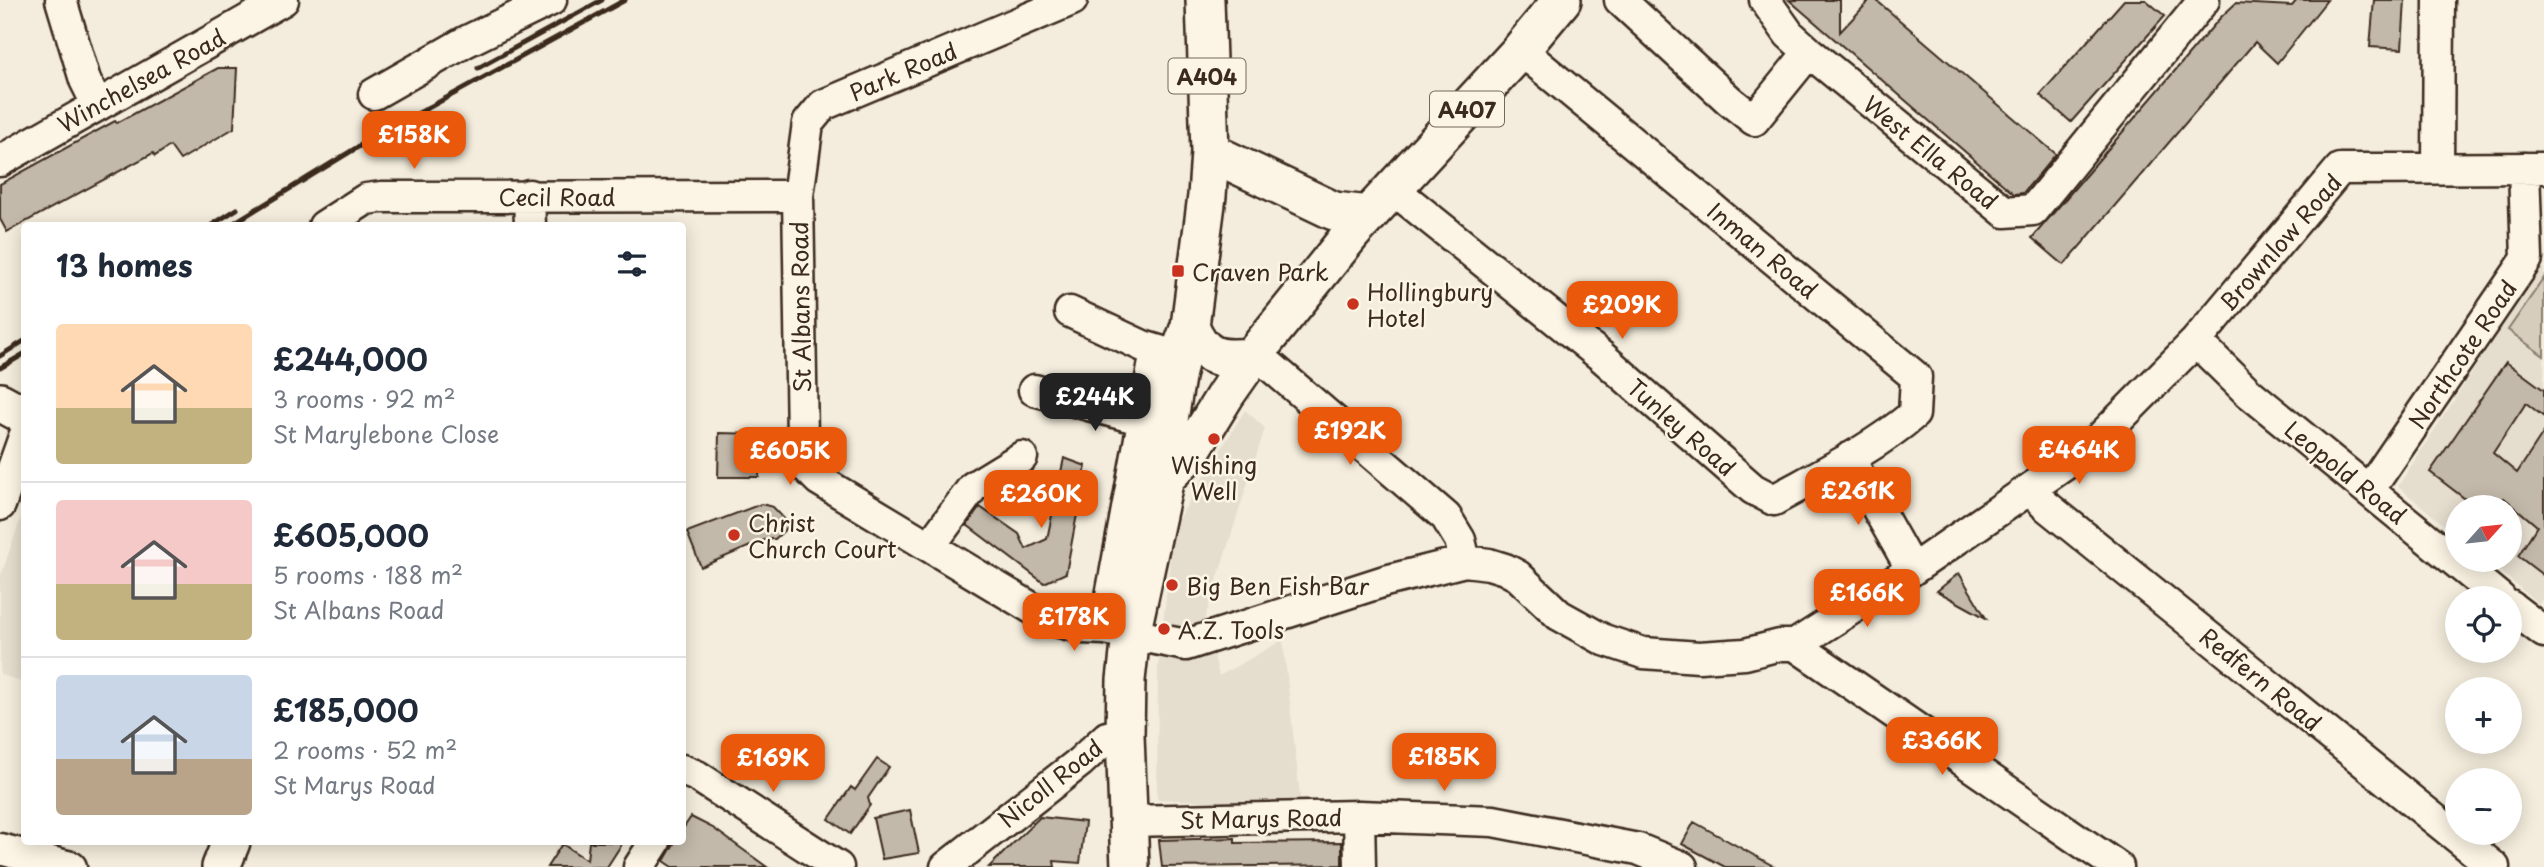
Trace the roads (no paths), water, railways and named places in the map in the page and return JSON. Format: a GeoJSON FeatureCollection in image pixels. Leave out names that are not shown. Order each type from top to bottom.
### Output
{"type":"FeatureCollection","features":[{"type":"Feature","properties":{"kind":"main road","name":"A404"},"geometry":{"type":"LineString","coordinates":[[1130,867],[1125,735],[1126,680],[1118,632],[1165,478],[1164,450],[1156,423],[1176,345],[1207,196],[1210,152],[1205,0]]}},
{"type":"Feature","properties":{"kind":"main road","name":"A407"},"geometry":{"type":"LineString","coordinates":[[1365,205],[1518,53],[1562,0]]}},
{"type":"Feature","properties":{"kind":"main road"},"geometry":{"type":"LineString","coordinates":[[1165,478],[1189,454],[1252,357],[1343,247],[1365,205],[1252,172],[1210,152]]}},
{"type":"Feature","properties":{"kind":"main road"},"geometry":{"type":"LineString","coordinates":[[1207,196],[1226,183],[1252,172]]}},
{"type":"Feature","properties":{"kind":"main road"},"geometry":{"type":"LineString","coordinates":[[1176,345],[1197,341],[1205,351],[1217,357],[1252,357]]}},
{"type":"Feature","properties":{"kind":"main road"},"geometry":{"type":"LineString","coordinates":[[0,402],[21,413]]}},
{"type":"Feature","properties":{"kind":"main road"},"geometry":{"type":"LineString","coordinates":[[221,867],[229,845]]}},
{"type":"Feature","properties":{"kind":"street"},"geometry":{"type":"LineString","coordinates":[[61,0],[85,80],[97,104]]}},
{"type":"Feature","properties":{"kind":"street","name":"Winchelsea Road"},"geometry":{"type":"LineString","coordinates":[[0,160],[283,0]]}},
{"type":"Feature","properties":{"kind":"street"},"geometry":{"type":"LineString","coordinates":[[374,94],[465,42],[551,0]]}},
{"type":"Feature","properties":{"kind":"street","name":"Park Road"},"geometry":{"type":"LineString","coordinates":[[798,196],[808,123],[823,105],[1072,0]]}},
{"type":"Feature","properties":{"kind":"street"},"geometry":{"type":"LineString","coordinates":[[1620,0],[1730,101],[1755,120],[1809,52]]}},
{"type":"Feature","properties":{"kind":"street","name":"West Ella Road"},"geometry":{"type":"LineString","coordinates":[[1765,0],[1789,34],[1809,52],[2005,212],[2033,210],[2204,0]]}},
{"type":"Feature","properties":{"kind":"street"},"geometry":{"type":"LineString","coordinates":[[2438,167],[2439,0]]}},
{"type":"Feature","properties":{"kind":"street","name":"Inman Road"},"geometry":{"type":"LineString","coordinates":[[1518,53],[1534,61],[1916,377],[1914,414],[1849,458]]}},
{"type":"Feature","properties":{"kind":"street","name":"Brownlow Road"},"geometry":{"type":"LineString","coordinates":[[1795,645],[1912,570],[2092,446],[2196,341],[2340,169],[2534,168]]}},
{"type":"Feature","properties":{"kind":"street","name":"Northcote Road"},"geometry":{"type":"LineString","coordinates":[[2369,490],[2527,259],[2534,168]]}},
{"type":"Feature","properties":{"kind":"street"},"geometry":{"type":"LineString","coordinates":[[529,195],[530,222]]}},
{"type":"Feature","properties":{"kind":"street","name":"Cecil Road"},"geometry":{"type":"LineString","coordinates":[[330,222],[366,199],[529,195],[798,196]]}},
{"type":"Feature","properties":{"kind":"street","name":"St Albans Road"},"geometry":{"type":"LineString","coordinates":[[798,196],[802,426],[807,468],[819,480],[1052,620],[1082,628],[1186,645],[1385,580],[1465,561]]}},
{"type":"Feature","properties":{"kind":"street","name":"Tunley Road"},"geometry":{"type":"LineString","coordinates":[[1365,205],[1601,356],[1753,489],[1774,500],[1849,458]]}},
{"type":"Feature","properties":{"kind":"street"},"geometry":{"type":"LineString","coordinates":[[1070,312],[1176,345]]}},
{"type":"Feature","properties":{"kind":"street","name":"Leopold Road"},"geometry":{"type":"LineString","coordinates":[[2196,341],[2248,392],[2485,586]]}},
{"type":"Feature","properties":{"kind":"street"},"geometry":{"type":"LineString","coordinates":[[1252,357],[1268,363],[1446,517],[1461,540],[1465,561],[1505,569],[1518,576],[1559,615],[1604,640],[1643,653],[1699,657],[1745,654],[1780,645],[1795,645],[2118,867]]}},
{"type":"Feature","properties":{"kind":"street"},"geometry":{"type":"LineString","coordinates":[[1034,390],[1156,423],[1118,632]]}},
{"type":"Feature","properties":{"kind":"street"},"geometry":{"type":"LineString","coordinates":[[0,505],[21,446]]}},
{"type":"Feature","properties":{"kind":"street"},"geometry":{"type":"LineString","coordinates":[[930,545],[972,487],[1021,457]]}},
{"type":"Feature","properties":{"kind":"street"},"geometry":{"type":"LineString","coordinates":[[1849,458],[1912,570]]}},
{"type":"Feature","properties":{"kind":"street","name":"Redfern Road"},"geometry":{"type":"LineString","coordinates":[[2030,489],[2045,505],[2494,867]]}},
{"type":"Feature","properties":{"kind":"street"},"geometry":{"type":"LineString","coordinates":[[2522,615],[2544,632]]}},
{"type":"Feature","properties":{"kind":"street","name":"Nicoll Road"},"geometry":{"type":"LineString","coordinates":[[946,867],[1080,762],[1107,737],[1125,735]]}},
{"type":"Feature","properties":{"kind":"street"},"geometry":{"type":"LineString","coordinates":[[687,781],[838,867]]}},
{"type":"Feature","properties":{"kind":"street"},"geometry":{"type":"LineString","coordinates":[[1359,816],[1360,867]]}},
{"type":"Feature","properties":{"kind":"street","name":"St Marys Road"},"geometry":{"type":"LineString","coordinates":[[1128,821],[1359,816],[1493,821],[1638,849],[1682,867]]}},
{"type":"Feature","properties":{"kind":"street"},"geometry":{"type":"LineString","coordinates":[[639,867],[652,845]]}},
{"type":"Feature","properties":{"kind":"street"},"geometry":{"type":"LineString","coordinates":[[0,849],[71,867]]}},
{"type":"Feature","properties":{"kind":"railway"},"geometry":{"type":"LineString","coordinates":[[478,68],[602,0]]}},
{"type":"Feature","properties":{"kind":"railway"},"geometry":{"type":"LineString","coordinates":[[236,222],[366,142],[625,0]]}},
{"type":"Feature","properties":{"kind":"railway"},"geometry":{"type":"LineString","coordinates":[[216,222],[237,209]]}},
{"type":"Feature","properties":{"kind":"railway"},"geometry":{"type":"LineString","coordinates":[[0,356],[21,343]]}},
{"type":"Feature","properties":{"kind":"railway"},"geometry":{"type":"LineString","coordinates":[[0,368],[21,356]]}},
{"type":"Feature","properties":{"kind":"place","name":"Craven Park"},"geometry":{"type":"Point","coordinates":[1178,271]}},
{"type":"Feature","properties":{"kind":"place","name":"Hollingbury Hotel"},"geometry":{"type":"Point","coordinates":[1353,304]}},
{"type":"Feature","properties":{"kind":"place","name":"Wishing Well"},"geometry":{"type":"Point","coordinates":[1214,439]}},
{"type":"Feature","properties":{"kind":"place","name":"Christ Church Court"},"geometry":{"type":"Point","coordinates":[734,535]}},
{"type":"Feature","properties":{"kind":"place","name":"Big Ben Fish Bar"},"geometry":{"type":"Point","coordinates":[1172,585]}},
{"type":"Feature","properties":{"kind":"place","name":"A.Z. Tools"},"geometry":{"type":"Point","coordinates":[1164,629]}}]}
